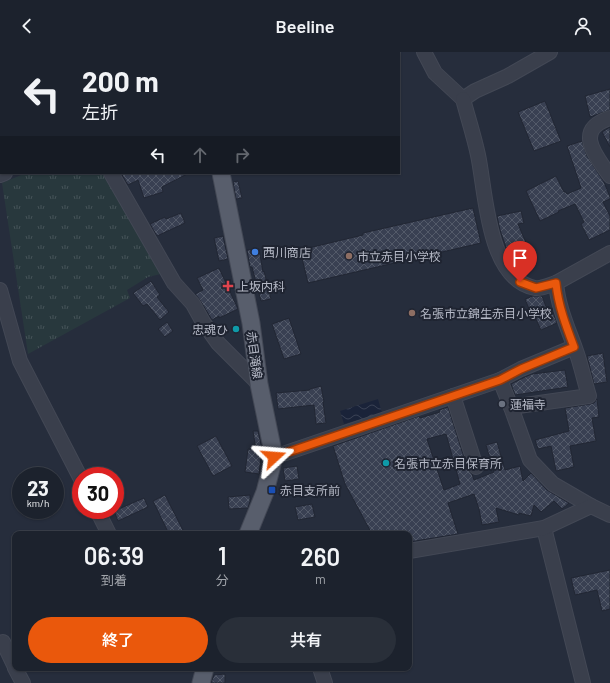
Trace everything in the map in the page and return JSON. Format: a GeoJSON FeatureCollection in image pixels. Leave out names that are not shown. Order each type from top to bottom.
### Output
{"type":"FeatureCollection","features":[{"type":"Feature","properties":{"kind":"main road","name":"赤目滝線"},"geometry":{"type":"LineString","coordinates":[[221,174],[251,324],[259,384],[274,457],[265,492],[249,531]]}},
{"type":"Feature","properties":{"kind":"main road"},"geometry":{"type":"LineString","coordinates":[[201,683],[204,671]]}},
{"type":"Feature","properties":{"kind":"street"},"geometry":{"type":"LineString","coordinates":[[424,52],[435,73],[463,99],[478,155],[491,235],[507,269],[520,282],[536,288],[556,283],[610,253]]}},
{"type":"Feature","properties":{"kind":"street"},"geometry":{"type":"LineString","coordinates":[[463,99],[475,91],[508,76],[550,52]]}},
{"type":"Feature","properties":{"kind":"street"},"geometry":{"type":"LineString","coordinates":[[610,118],[600,122],[593,129],[589,140],[593,150],[610,176]]}},
{"type":"Feature","properties":{"kind":"street"},"geometry":{"type":"LineString","coordinates":[[112,174],[174,283],[193,304],[203,322],[218,343],[259,384]]}},
{"type":"Feature","properties":{"kind":"street"},"geometry":{"type":"LineString","coordinates":[[511,407],[589,396],[558,300],[556,283]]}},
{"type":"Feature","properties":{"kind":"street"},"geometry":{"type":"LineString","coordinates":[[0,290],[20,361],[75,467]]}},
{"type":"Feature","properties":{"kind":"street"},"geometry":{"type":"LineString","coordinates":[[274,457],[500,380],[521,369],[574,347]]}},
{"type":"Feature","properties":{"kind":"street"},"geometry":{"type":"LineString","coordinates":[[500,380],[530,460],[553,484],[610,515]]}},
{"type":"Feature","properties":{"kind":"street"},"geometry":{"type":"LineString","coordinates":[[453,396],[476,467]]}},
{"type":"Feature","properties":{"kind":"street"},"geometry":{"type":"LineString","coordinates":[[412,550],[544,528],[591,506]]}},
{"type":"Feature","properties":{"kind":"street"},"geometry":{"type":"LineString","coordinates":[[102,519],[108,531]]}},
{"type":"Feature","properties":{"kind":"street"},"geometry":{"type":"LineString","coordinates":[[544,528],[583,683]]}},
{"type":"Feature","properties":{"kind":"street"},"geometry":{"type":"LineString","coordinates":[[6,640],[12,659]]}},
{"type":"Feature","properties":{"kind":"street"},"geometry":{"type":"LineString","coordinates":[[17,671],[23,683]]}},
{"type":"Feature","properties":{"kind":"street"},"geometry":{"type":"LineString","coordinates":[[321,671],[325,683]]}},
{"type":"Feature","properties":{"kind":"green space"},"geometry":{"type":"Polygon","coordinates":[[[24,174],[108,174],[165,273],[148,277],[127,290],[130,298],[28,354],[2,183],[24,174]]]}},
{"type":"Feature","properties":{"kind":"water"},"geometry":{"type":"Polygon","coordinates":[[[378,399],[382,413],[344,424],[340,411],[378,399]]]}},
{"type":"Feature","properties":{"kind":"building"},"geometry":{"type":"Polygon","coordinates":[[[610,89],[610,110],[590,117],[585,96],[610,89]]]}},
{"type":"Feature","properties":{"kind":"building"},"geometry":{"type":"Polygon","coordinates":[[[545,101],[561,141],[534,151],[518,112],[545,101]]]}},
{"type":"Feature","properties":{"kind":"building"},"geometry":{"type":"Polygon","coordinates":[[[610,127],[610,147],[602,132],[610,127]]]}},
{"type":"Feature","properties":{"kind":"building"},"geometry":{"type":"Polygon","coordinates":[[[582,141],[587,156],[604,182],[610,197],[610,199],[603,202],[610,216],[610,230],[589,240],[581,224],[584,222],[575,204],[540,221],[526,191],[556,176],[564,192],[567,194],[581,188],[567,146],[582,141]]]}},
{"type":"Feature","properties":{"kind":"building"},"geometry":{"type":"Polygon","coordinates":[[[122,174],[187,174],[162,187],[163,192],[144,198],[138,180],[128,185],[122,174]]]}},
{"type":"Feature","properties":{"kind":"building"},"geometry":{"type":"Polygon","coordinates":[[[238,181],[242,198],[236,199],[233,182],[238,181]]]}},
{"type":"Feature","properties":{"kind":"building"},"geometry":{"type":"Polygon","coordinates":[[[473,208],[481,243],[308,283],[300,250],[363,235],[363,233],[473,208]]]}},
{"type":"Feature","properties":{"kind":"building"},"geometry":{"type":"Polygon","coordinates":[[[521,211],[524,223],[518,224],[527,245],[508,253],[497,216],[521,211]]]}},
{"type":"Feature","properties":{"kind":"building"},"geometry":{"type":"Polygon","coordinates":[[[181,213],[185,223],[157,236],[150,224],[165,217],[166,219],[181,213]]]}},
{"type":"Feature","properties":{"kind":"building"},"geometry":{"type":"Polygon","coordinates":[[[223,236],[228,259],[219,261],[214,238],[223,236]]]}},
{"type":"Feature","properties":{"kind":"building"},"geometry":{"type":"Polygon","coordinates":[[[259,249],[263,272],[264,271],[271,299],[261,301],[252,267],[250,267],[247,250],[259,249]]]}},
{"type":"Feature","properties":{"kind":"building"},"geometry":{"type":"Polygon","coordinates":[[[219,268],[238,309],[212,320],[195,294],[203,290],[197,278],[219,268]]]}},
{"type":"Feature","properties":{"kind":"building"},"geometry":{"type":"Polygon","coordinates":[[[151,281],[160,295],[157,297],[169,312],[160,320],[147,304],[143,306],[133,293],[151,281]]]}},
{"type":"Feature","properties":{"kind":"building"},"geometry":{"type":"Polygon","coordinates":[[[533,296],[542,296],[548,312],[552,310],[557,323],[541,330],[525,299],[533,296]]]}},
{"type":"Feature","properties":{"kind":"building"},"geometry":{"type":"Polygon","coordinates":[[[289,318],[301,354],[284,359],[272,324],[289,318]]]}},
{"type":"Feature","properties":{"kind":"building"},"geometry":{"type":"Polygon","coordinates":[[[167,322],[173,331],[165,337],[158,329],[167,322]]]}},
{"type":"Feature","properties":{"kind":"building"},"geometry":{"type":"Polygon","coordinates":[[[603,353],[607,382],[594,384],[587,356],[603,353]]]}},
{"type":"Feature","properties":{"kind":"building"},"geometry":{"type":"Polygon","coordinates":[[[565,370],[568,387],[515,395],[511,384],[525,377],[532,374],[565,370]]]}},
{"type":"Feature","properties":{"kind":"building"},"geometry":{"type":"Polygon","coordinates":[[[321,386],[326,423],[316,424],[314,405],[278,409],[276,393],[310,390],[321,386]]]}},
{"type":"Feature","properties":{"kind":"building"},"geometry":{"type":"Polygon","coordinates":[[[597,399],[599,417],[592,418],[596,441],[570,446],[574,467],[556,471],[551,446],[538,449],[535,440],[569,431],[565,408],[594,403],[597,399]]]}},
{"type":"Feature","properties":{"kind":"building","name":"名張市立赤目保育所"},"geometry":{"type":"Polygon","coordinates":[[[448,407],[468,470],[472,474],[474,480],[494,472],[486,445],[497,442],[505,470],[520,466],[523,481],[531,473],[547,490],[569,503],[562,509],[554,501],[541,512],[534,505],[531,516],[519,513],[519,515],[496,508],[499,522],[482,525],[474,494],[448,503],[458,534],[412,542],[412,531],[370,531],[345,484],[333,446],[419,416],[420,418],[440,412],[439,410],[448,407]],[[446,434],[427,439],[444,490],[460,484],[446,434]]]}},
{"type":"Feature","properties":{"kind":"building"},"geometry":{"type":"Polygon","coordinates":[[[253,431],[258,431],[262,449],[259,474],[245,472],[248,449],[256,450],[253,431]]]}},
{"type":"Feature","properties":{"kind":"building"},"geometry":{"type":"Polygon","coordinates":[[[216,436],[232,466],[213,476],[197,446],[216,436]]]}},
{"type":"Feature","properties":{"kind":"building"},"geometry":{"type":"Polygon","coordinates":[[[297,466],[299,479],[285,481],[283,468],[297,466]]]}},
{"type":"Feature","properties":{"kind":"building"},"geometry":{"type":"Polygon","coordinates":[[[165,495],[183,531],[168,531],[153,501],[165,495]]]}},
{"type":"Feature","properties":{"kind":"building"},"geometry":{"type":"Polygon","coordinates":[[[250,495],[248,508],[229,509],[228,497],[250,495]]]}},
{"type":"Feature","properties":{"kind":"building"},"geometry":{"type":"Polygon","coordinates":[[[144,498],[148,507],[124,518],[124,507],[144,498]]]}},
{"type":"Feature","properties":{"kind":"building"},"geometry":{"type":"Polygon","coordinates":[[[312,504],[315,517],[298,520],[295,507],[312,504]]]}},
{"type":"Feature","properties":{"kind":"building"},"geometry":{"type":"Polygon","coordinates":[[[610,570],[610,609],[602,611],[597,590],[575,595],[571,578],[610,570]]]}},
{"type":"Feature","properties":{"kind":"building"},"geometry":{"type":"Polygon","coordinates":[[[225,674],[225,683],[211,683],[214,675],[225,674]]]}},
{"type":"Feature","properties":{"kind":"place","name":"西川商店"},"geometry":{"type":"Point","coordinates":[255,252]}},
{"type":"Feature","properties":{"kind":"place","name":"市立赤目小学校"},"geometry":{"type":"Point","coordinates":[349,256]}},
{"type":"Feature","properties":{"kind":"place","name":"上坂内科"},"geometry":{"type":"Point","coordinates":[228,286]}},
{"type":"Feature","properties":{"kind":"place","name":"名張市立錦生赤目小学校"},"geometry":{"type":"Point","coordinates":[412,313]}},
{"type":"Feature","properties":{"kind":"place","name":"忠魂ひ"},"geometry":{"type":"Point","coordinates":[236,329]}},
{"type":"Feature","properties":{"kind":"place","name":"蓮福寺"},"geometry":{"type":"Point","coordinates":[502,404]}},
{"type":"Feature","properties":{"kind":"place","name":"名張市立赤目保育所"},"geometry":{"type":"Point","coordinates":[386,463]}},
{"type":"Feature","properties":{"kind":"place","name":"赤目支所前"},"geometry":{"type":"Point","coordinates":[272,490]}},
{"type":"Feature","properties":{"kind":"route"},"geometry":{"type":"LineString","coordinates":[[274,457],[500,380],[521,369],[574,347],[558,300],[556,283],[536,288],[520,282]]}}]}
